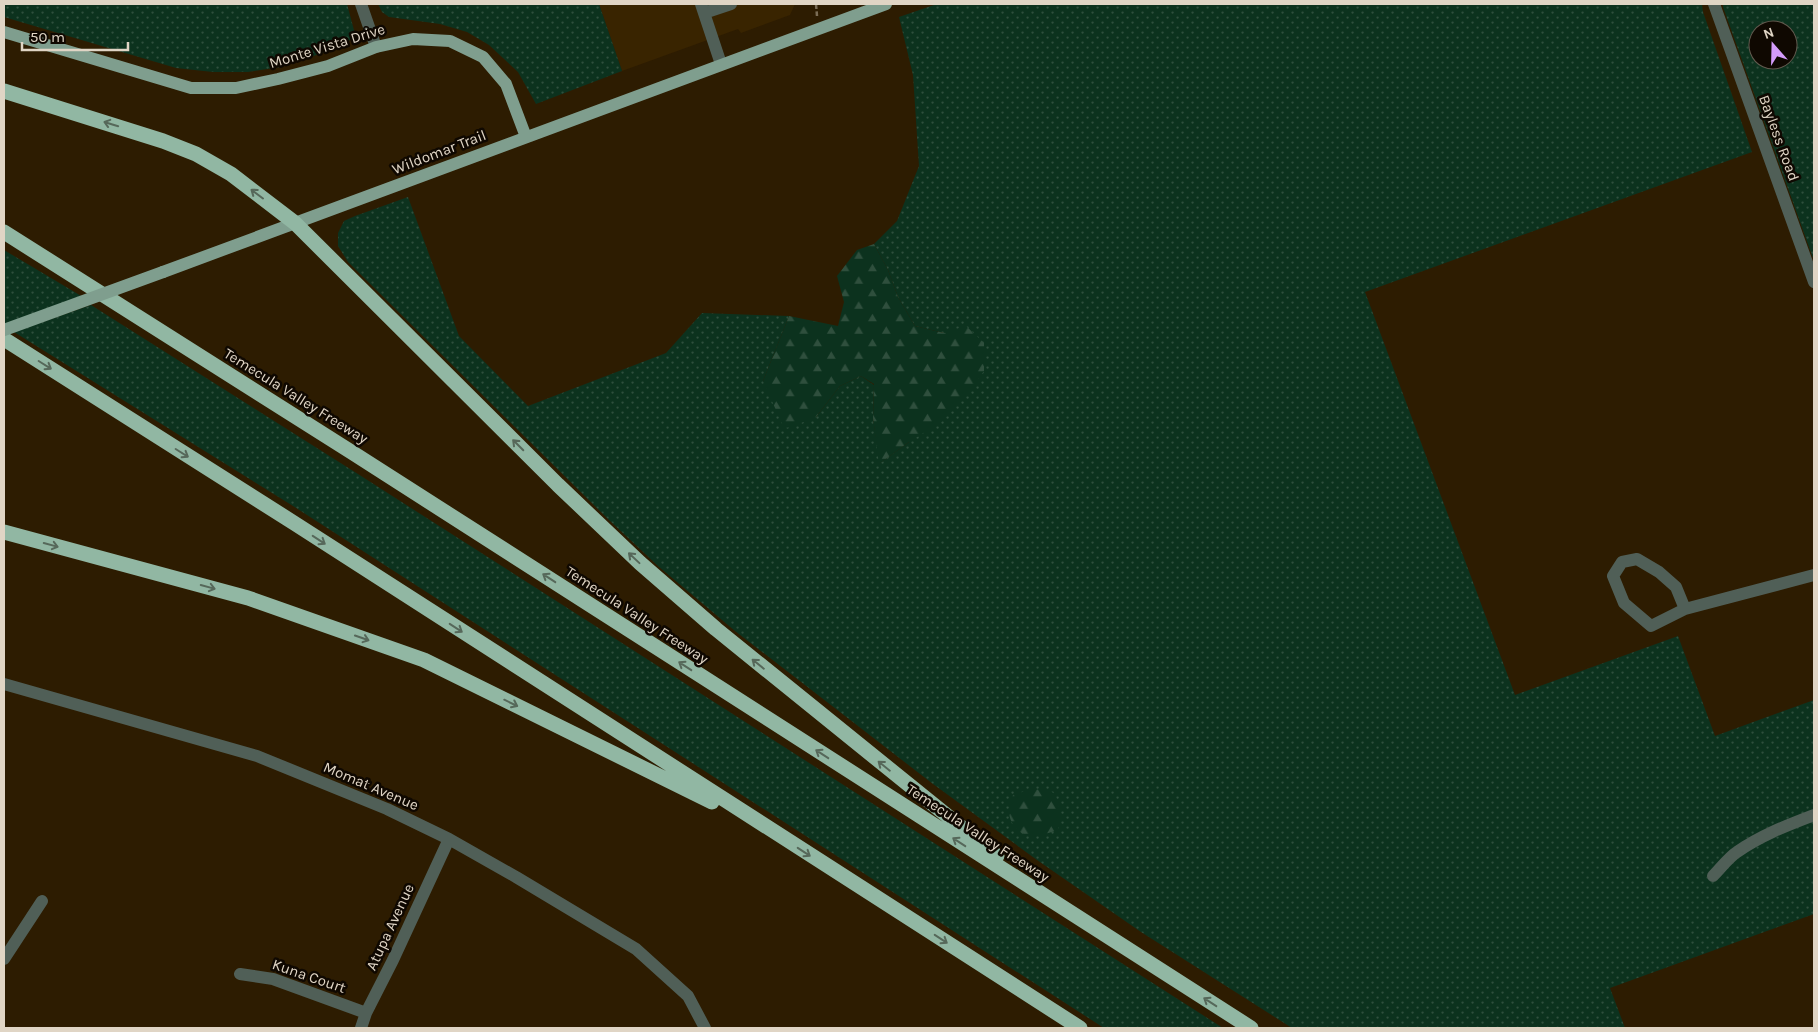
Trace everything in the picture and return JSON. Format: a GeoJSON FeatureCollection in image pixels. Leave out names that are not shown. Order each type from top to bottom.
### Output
{"type":"FeatureCollection","features":[{"type":"Feature","properties":{"kind":"highway"},"geometry":{"type":"LineString","coordinates":[[4,91],[163,140],[196,154],[231,174],[296,223],[558,485],[640,563],[716,629],[1059,906]]}},
{"type":"Feature","properties":{"kind":"highway","name":"Temecula Valley Freeway"},"geometry":{"type":"LineString","coordinates":[[4,232],[1251,1028]]}},
{"type":"Feature","properties":{"kind":"highway"},"geometry":{"type":"LineString","coordinates":[[4,339],[1080,1028]]}},
{"type":"Feature","properties":{"kind":"highway"},"geometry":{"type":"LineString","coordinates":[[4,532],[248,598],[424,660],[775,834]]}},
{"type":"Feature","properties":{"kind":"main road","name":"Wildomar Trail"},"geometry":{"type":"LineString","coordinates":[[4,330],[886,4]]}},
{"type":"Feature","properties":{"kind":"main road","name":"Monte Vista Drive"},"geometry":{"type":"LineString","coordinates":[[4,32],[190,88],[236,88],[328,66],[376,47],[413,39],[450,40],[483,58],[506,84],[526,137]]}},
{"type":"Feature","properties":{"kind":"street"},"geometry":{"type":"LineString","coordinates":[[361,4],[376,47]]}},
{"type":"Feature","properties":{"kind":"street"},"geometry":{"type":"LineString","coordinates":[[721,64],[703,8],[731,4]]}},
{"type":"Feature","properties":{"kind":"street","name":"Bayless Road"},"geometry":{"type":"LineString","coordinates":[[1714,4],[1814,282]]}},
{"type":"Feature","properties":{"kind":"street"},"geometry":{"type":"LineString","coordinates":[[1685,609],[1676,587],[1659,572],[1637,559],[1622,562],[1613,576],[1624,603],[1651,626],[1685,609],[1814,574]]}},
{"type":"Feature","properties":{"kind":"street","name":"Momat Avenue"},"geometry":{"type":"LineString","coordinates":[[4,684],[256,756],[387,809],[449,839],[636,949],[688,996],[705,1028]]}},
{"type":"Feature","properties":{"kind":"street"},"geometry":{"type":"LineString","coordinates":[[1713,876],[1736,852],[1757,839],[1783,826],[1814,815]]}},
{"type":"Feature","properties":{"kind":"street","name":"Atupa Avenue"},"geometry":{"type":"LineString","coordinates":[[361,1028],[449,839]]}},
{"type":"Feature","properties":{"kind":"street"},"geometry":{"type":"LineString","coordinates":[[4,959],[42,901]]}},
{"type":"Feature","properties":{"kind":"street","name":"Kuna Court"},"geometry":{"type":"LineString","coordinates":[[240,974],[273,979],[366,1014]]}},
{"type":"Feature","properties":{"kind":"shaded area"},"geometry":{"type":"Polygon","coordinates":[[[599,4],[795,4],[790,15],[741,33],[738,29],[622,71],[599,4]]]}},
{"type":"Feature","properties":{"kind":"green space"},"geometry":{"type":"Polygon","coordinates":[[[4,4],[347,4],[355,34],[340,47],[281,67],[248,72],[213,72],[176,68],[4,17],[4,4]]]}},
{"type":"Feature","properties":{"kind":"green space"},"geometry":{"type":"Polygon","coordinates":[[[378,4],[599,4],[622,71],[536,104],[518,72],[489,45],[467,32],[440,24],[389,17],[382,12],[378,4]]]}},
{"type":"Feature","properties":{"kind":"green space"},"geometry":{"type":"Polygon","coordinates":[[[937,4],[1702,4],[1703,12],[1752,152],[1365,292],[1515,695],[1678,636],[1715,736],[1814,700],[1814,914],[1610,988],[1625,1028],[1292,1028],[1141,932],[1037,860],[933,784],[735,631],[658,566],[609,520],[348,262],[338,246],[338,233],[344,221],[408,197],[459,336],[528,406],[666,353],[702,313],[789,316],[763,381],[816,417],[840,386],[861,376],[874,385],[873,418],[880,463],[909,442],[944,333],[915,326],[898,297],[888,270],[874,244],[897,221],[919,166],[913,75],[899,17],[937,4]]]}},
{"type":"Feature","properties":{"kind":"green space"},"geometry":{"type":"Polygon","coordinates":[[[1723,4],[1814,4],[1814,261],[1723,7],[1723,4]]]}},
{"type":"Feature","properties":{"kind":"green space"},"geometry":{"type":"Polygon","coordinates":[[[874,244],[888,270],[898,297],[915,326],[944,333],[966,326],[984,343],[984,371],[966,396],[941,422],[879,464],[873,418],[874,384],[861,376],[840,386],[816,417],[784,428],[763,381],[789,316],[838,326],[844,302],[837,276],[857,250],[874,244]]]}},
{"type":"Feature","properties":{"kind":"green space"},"geometry":{"type":"Polygon","coordinates":[[[4,250],[83,297],[4,324],[4,250]]]}},
{"type":"Feature","properties":{"kind":"green space"},"geometry":{"type":"Polygon","coordinates":[[[91,305],[1223,1028],[1104,1028],[293,506],[14,332],[91,305]]]}},
{"type":"Feature","properties":{"kind":"green space"},"geometry":{"type":"Polygon","coordinates":[[[1047,789],[1055,794],[1058,803],[1060,816],[1058,830],[1034,836],[1018,831],[1010,817],[1009,809],[1013,795],[1028,790],[1047,789]]]}}]}
